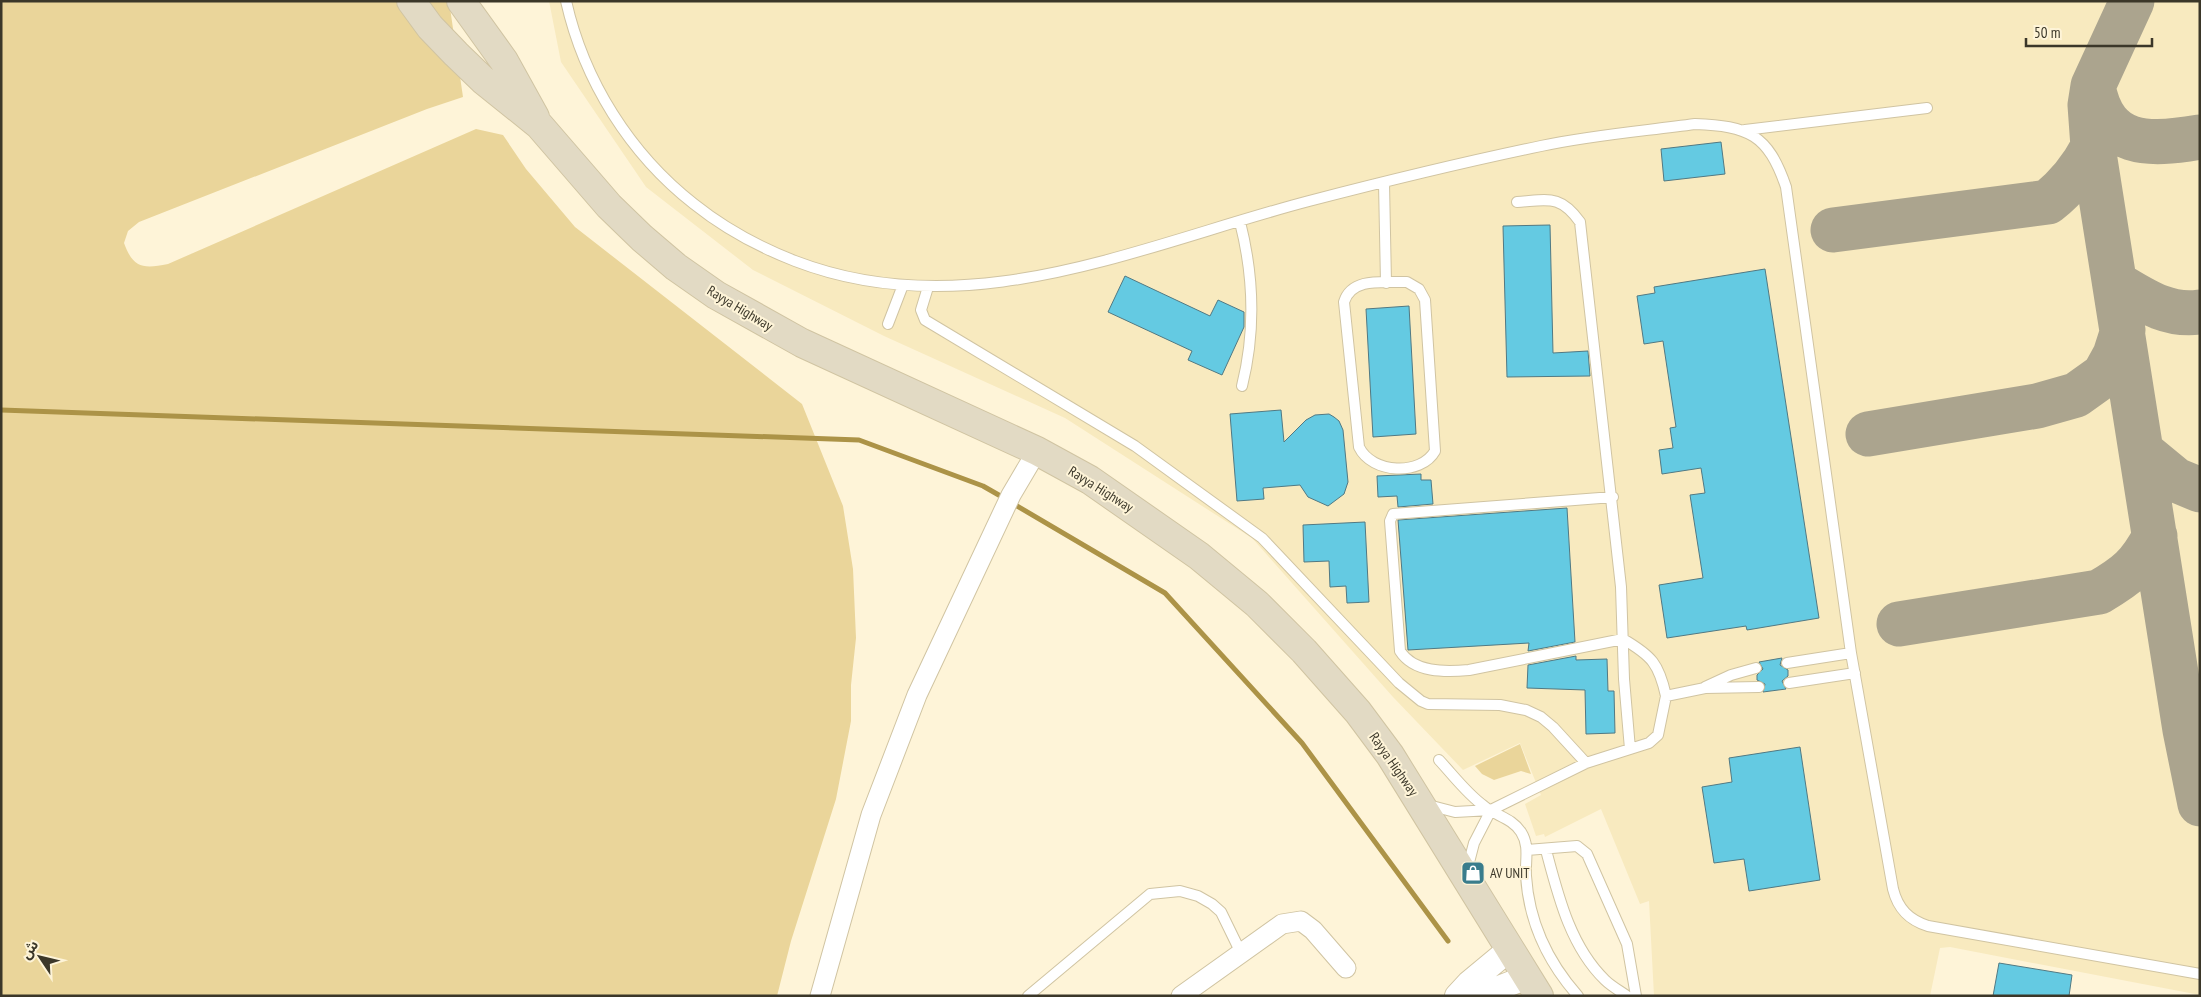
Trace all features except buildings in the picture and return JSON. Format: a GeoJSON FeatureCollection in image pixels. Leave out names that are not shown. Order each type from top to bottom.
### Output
{"type":"FeatureCollection","features":[{"type":"Feature","properties":{"kind":"main road"},"geometry":{"type":"LineString","coordinates":[[411,1],[430,27],[456,54],[504,97],[539,124]]}},
{"type":"Feature","properties":{"kind":"main road"},"geometry":{"type":"LineString","coordinates":[[461,1],[504,61],[539,124]]}},
{"type":"Feature","properties":{"kind":"main road","name":"Rayya Highway"},"geometry":{"type":"LineString","coordinates":[[539,124],[609,206],[642,238],[676,267],[716,294],[802,343],[1038,451],[1090,480],[1199,556],[1257,604],[1304,652],[1358,712],[1420,802],[1533,986]]}},
{"type":"Feature","properties":{"kind":"street"},"geometry":{"type":"LineString","coordinates":[[820,996],[874,806],[917,695],[1007,503],[1038,451]]}},
{"type":"Feature","properties":{"kind":"street"},"geometry":{"type":"LineString","coordinates":[[1181,996],[1282,924],[1301,921],[1313,930],[1346,968]]}},
{"type":"Feature","properties":{"kind":"street"},"geometry":{"type":"LineString","coordinates":[[1457,996],[1469,983],[1510,949]]}},
{"type":"Feature","properties":{"kind":"street"},"geometry":{"type":"LineString","coordinates":[[1478,996],[1533,986]]}},
{"type":"Feature","properties":{"kind":"lane"},"geometry":{"type":"LineString","coordinates":[[566,1],[571,26],[583,57],[612,114],[654,168],[678,192],[734,232],[773,252],[814,268],[856,279],[928,288],[970,285],[1046,275],[1118,258],[1308,202],[1544,145],[1695,124],[1719,125],[1745,130],[1927,108]]}},
{"type":"Feature","properties":{"kind":"lane"},"geometry":{"type":"LineString","coordinates":[[1745,130],[1766,146],[1778,163],[1786,187],[1855,673],[1895,897],[1910,918],[1928,926],[2200,974]]}},
{"type":"Feature","properties":{"kind":"lane"},"geometry":{"type":"LineString","coordinates":[[1384,183],[1386,283]]}},
{"type":"Feature","properties":{"kind":"lane"},"geometry":{"type":"LineString","coordinates":[[1517,202],[1558,201],[1566,205],[1580,222],[1621,588],[1630,749]]}},
{"type":"Feature","properties":{"kind":"lane"},"geometry":{"type":"LineString","coordinates":[[1240,222],[1248,252],[1253,302],[1250,347],[1242,386]]}},
{"type":"Feature","properties":{"kind":"lane"},"geometry":{"type":"LineString","coordinates":[[1407,282],[1415,285],[1426,300],[1435,451],[1426,463],[1418,466],[1380,466],[1367,459],[1360,447],[1344,302],[1349,292],[1357,285],[1386,283],[1407,282]]}},
{"type":"Feature","properties":{"kind":"lane"},"geometry":{"type":"LineString","coordinates":[[888,324],[903,285]]}},
{"type":"Feature","properties":{"kind":"lane"},"geometry":{"type":"LineString","coordinates":[[928,288],[921,310],[925,320],[1135,446],[1262,538],[1398,683],[1421,701],[1444,705],[1500,705],[1526,710],[1541,717],[1553,727],[1586,763]]}},
{"type":"Feature","properties":{"kind":"lane"},"geometry":{"type":"LineString","coordinates":[[1420,802],[1455,812],[1491,810],[1586,763],[1649,743],[1658,735],[1666,696],[1661,673],[1645,652],[1623,640],[1469,670],[1433,671],[1410,662],[1400,651],[1390,530],[1391,517],[1398,512],[1612,497]]}},
{"type":"Feature","properties":{"kind":"lane"},"geometry":{"type":"LineString","coordinates":[[1787,663],[1852,653]]}},
{"type":"Feature","properties":{"kind":"lane"},"geometry":{"type":"LineString","coordinates":[[1705,688],[1731,675],[1756,668]]}},
{"type":"Feature","properties":{"kind":"lane"},"geometry":{"type":"LineString","coordinates":[[1789,683],[1855,673]]}},
{"type":"Feature","properties":{"kind":"lane"},"geometry":{"type":"LineString","coordinates":[[1666,696],[1705,688],[1758,687]]}},
{"type":"Feature","properties":{"kind":"lane"},"geometry":{"type":"LineString","coordinates":[[1439,760],[1485,807],[1512,822],[1521,831],[1527,850],[1528,895],[1537,932],[1553,965],[1578,996]]}},
{"type":"Feature","properties":{"kind":"lane"},"geometry":{"type":"LineString","coordinates":[[1466,878],[1474,843],[1491,810]]}},
{"type":"Feature","properties":{"kind":"lane"},"geometry":{"type":"LineString","coordinates":[[1527,850],[1546,850],[1577,846],[1587,854],[1627,944],[1636,996]]}},
{"type":"Feature","properties":{"kind":"lane"},"geometry":{"type":"LineString","coordinates":[[1546,850],[1561,904],[1579,946],[1587,960],[1606,982],[1627,996]]}},
{"type":"Feature","properties":{"kind":"lane"},"geometry":{"type":"LineString","coordinates":[[1028,996],[1150,894],[1180,891],[1198,896],[1212,904],[1221,912],[1241,953]]}},
{"type":"Feature","properties":{"kind":"shaded area"},"geometry":{"type":"Polygon","coordinates":[[[1,1],[449,1],[463,97],[427,109],[139,222],[128,231],[124,243],[131,258],[140,265],[145,266],[168,264],[476,129],[503,135],[526,169],[575,227],[802,404],[843,506],[853,569],[856,638],[851,685],[851,721],[836,799],[791,941],[777,996],[1,996],[1,1]]]}},
{"type":"Feature","properties":{"kind":"shaded area"},"geometry":{"type":"Polygon","coordinates":[[[549,1],[2200,1],[2200,995],[1950,947],[1940,948],[1930,996],[1654,996],[1649,901],[1640,904],[1601,809],[1545,837],[1544,834],[1536,836],[1525,804],[1541,795],[1520,743],[1463,770],[1393,697],[1252,538],[1065,418],[884,336],[753,270],[646,187],[561,62],[549,1]]]}},
{"type":"Feature","properties":{"kind":"shaded area"},"geometry":{"type":"Polygon","coordinates":[[[1520,744],[1531,774],[1521,771],[1494,780],[1482,774],[1475,766],[1520,744]]]}},
{"type":"Feature","properties":{"kind":"waterway"},"geometry":{"type":"LineString","coordinates":[[1,410],[859,440],[983,486],[1004,498]]}},
{"type":"Feature","properties":{"kind":"waterway"},"geometry":{"type":"LineString","coordinates":[[1012,503],[1165,593],[1302,743],[1448,941]]}},
{"type":"Feature","properties":{"kind":"taxiway"},"geometry":{"type":"LineString","coordinates":[[2132,1],[2093,86],[2090,105],[2093,147],[2185,730],[2200,804]]}},
{"type":"Feature","properties":{"kind":"taxiway"},"geometry":{"type":"LineString","coordinates":[[2093,86],[2099,106],[2107,121],[2118,132],[2132,138],[2163,142],[2200,137]]}},
{"type":"Feature","properties":{"kind":"taxiway"},"geometry":{"type":"LineString","coordinates":[[1833,230],[2048,202],[2074,177],[2093,147]]}},
{"type":"Feature","properties":{"kind":"taxiway"},"geometry":{"type":"LineString","coordinates":[[2115,283],[2145,301],[2166,309],[2188,313],[2200,312]]}},
{"type":"Feature","properties":{"kind":"taxiway"},"geometry":{"type":"LineString","coordinates":[[1868,434],[2037,406],[2076,395],[2104,375],[2115,355],[2123,330]]}},
{"type":"Feature","properties":{"kind":"taxiway"},"geometry":{"type":"LineString","coordinates":[[2142,452],[2176,480],[2200,490]]}},
{"type":"Feature","properties":{"kind":"taxiway"},"geometry":{"type":"LineString","coordinates":[[1899,624],[2099,592],[2132,569],[2144,555],[2155,536]]}},
{"type":"Feature","properties":{"kind":"place","name":"AV UNIT"},"geometry":{"type":"Point","coordinates":[1473,873]}}]}
